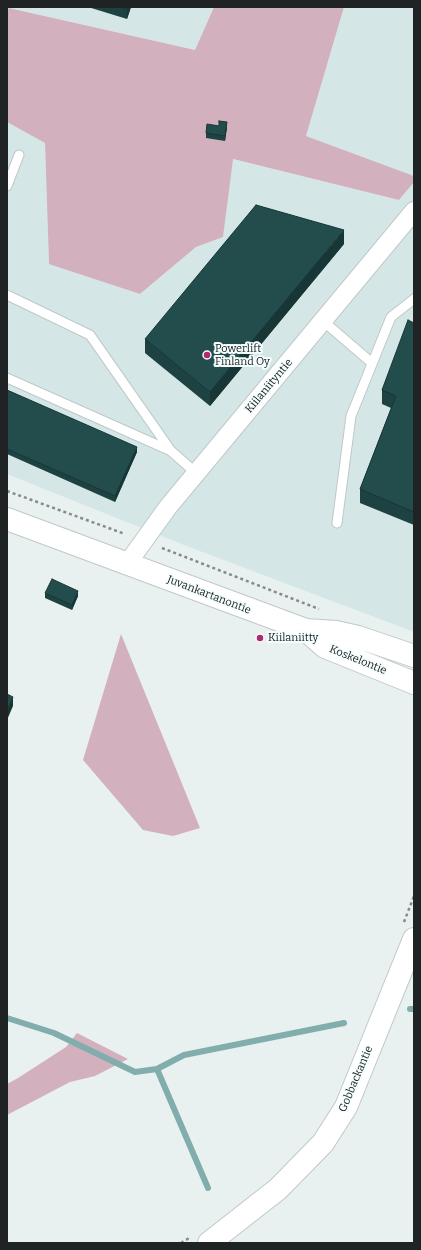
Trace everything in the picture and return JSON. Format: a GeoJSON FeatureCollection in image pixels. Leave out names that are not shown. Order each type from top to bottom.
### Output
{"type":"FeatureCollection","features":[{"type":"Feature","properties":{"kind":"main road","name":"Juvankartanontie"},"geometry":{"type":"LineString","coordinates":[[7,519],[306,630],[336,632],[358,637],[414,656]]}},
{"type":"Feature","properties":{"kind":"main road","name":"Koskelontie"},"geometry":{"type":"LineString","coordinates":[[306,630],[325,647],[414,683]]}},
{"type":"Feature","properties":{"kind":"main road","name":"Gobbackantie"},"geometry":{"type":"LineString","coordinates":[[200,1240],[278,1189],[323,1143],[346,1106],[408,932]]}},
{"type":"Feature","properties":{"kind":"street","name":"Kiilaniityntie"},"geometry":{"type":"LineString","coordinates":[[126,564],[168,506],[324,321],[414,211]]}},
{"type":"Feature","properties":{"kind":"lane"},"geometry":{"type":"LineString","coordinates":[[7,186],[19,155]]}},
{"type":"Feature","properties":{"kind":"lane"},"geometry":{"type":"LineString","coordinates":[[7,295],[90,335],[171,451],[196,473]]}},
{"type":"Feature","properties":{"kind":"lane"},"geometry":{"type":"LineString","coordinates":[[337,523],[351,416],[391,317],[414,300]]}},
{"type":"Feature","properties":{"kind":"lane"},"geometry":{"type":"LineString","coordinates":[[324,321],[372,363]]}},
{"type":"Feature","properties":{"kind":"lane"},"geometry":{"type":"LineString","coordinates":[[7,378],[171,451]]}},
{"type":"Feature","properties":{"kind":"path"},"geometry":{"type":"LineString","coordinates":[[7,491],[144,541],[320,609]]}},
{"type":"Feature","properties":{"kind":"path"},"geometry":{"type":"LineString","coordinates":[[408,932],[414,896]]}},
{"type":"Feature","properties":{"kind":"path"},"geometry":{"type":"LineString","coordinates":[[181,1243],[200,1240]]}},
{"type":"Feature","properties":{"kind":"shaded area"},"geometry":{"type":"Polygon","coordinates":[[[7,7],[214,7],[195,50],[10,8],[7,12],[7,7]]]}},
{"type":"Feature","properties":{"kind":"shaded area"},"geometry":{"type":"Polygon","coordinates":[[[214,7],[344,7],[306,136],[414,176],[414,182],[399,200],[233,159],[223,237],[196,247],[140,294],[49,264],[45,143],[7,122],[7,12],[9,8],[195,50],[214,7]]]}},
{"type":"Feature","properties":{"kind":"shaded area"},"geometry":{"type":"Polygon","coordinates":[[[344,7],[414,7],[414,176],[306,136],[344,7]]]}},
{"type":"Feature","properties":{"kind":"shaded area"},"geometry":{"type":"Polygon","coordinates":[[[7,122],[45,143],[49,263],[140,294],[196,247],[223,237],[232,159],[399,200],[414,182],[414,632],[184,545],[7,474],[7,122]]]}},
{"type":"Feature","properties":{"kind":"shaded area"},"geometry":{"type":"Polygon","coordinates":[[[121,634],[200,828],[173,836],[143,830],[83,760],[121,634]]]}},
{"type":"Feature","properties":{"kind":"shaded area"},"geometry":{"type":"Polygon","coordinates":[[[77,1033],[128,1059],[95,1076],[70,1082],[7,1115],[7,1084],[66,1047],[77,1033]]]}},
{"type":"Feature","properties":{"kind":"building"},"geometry":{"type":"Polygon","coordinates":[[[219,121],[227,122],[225,136],[206,133],[207,124],[219,126],[219,121]]]}},
{"type":"Feature","properties":{"kind":"building"},"geometry":{"type":"Polygon","coordinates":[[[256,205],[344,230],[210,392],[145,339],[256,205]]]}},
{"type":"Feature","properties":{"kind":"building"},"geometry":{"type":"Polygon","coordinates":[[[408,320],[414,323],[414,512],[360,489],[396,396],[382,390],[408,320]]]}},
{"type":"Feature","properties":{"kind":"building"},"geometry":{"type":"Polygon","coordinates":[[[7,390],[137,447],[115,496],[7,449],[7,390]]]}},
{"type":"Feature","properties":{"kind":"building"},"geometry":{"type":"Polygon","coordinates":[[[52,579],[78,591],[72,605],[45,593],[52,579]]]}},
{"type":"Feature","properties":{"kind":"building"},"geometry":{"type":"Polygon","coordinates":[[[7,694],[13,697],[7,710],[7,694]]]}},
{"type":"Feature","properties":{"kind":"waterway"},"geometry":{"type":"LineString","coordinates":[[7,1018],[54,1033],[135,1072],[157,1069],[208,1188]]}},
{"type":"Feature","properties":{"kind":"waterway"},"geometry":{"type":"LineString","coordinates":[[157,1069],[184,1055],[344,1023]]}},
{"type":"Feature","properties":{"kind":"place","name":"Powerlift Finland Oy"},"geometry":{"type":"Point","coordinates":[207,355]}},
{"type":"Feature","properties":{"kind":"place","name":"Kiilaniitty"},"geometry":{"type":"Point","coordinates":[260,638]}}]}
